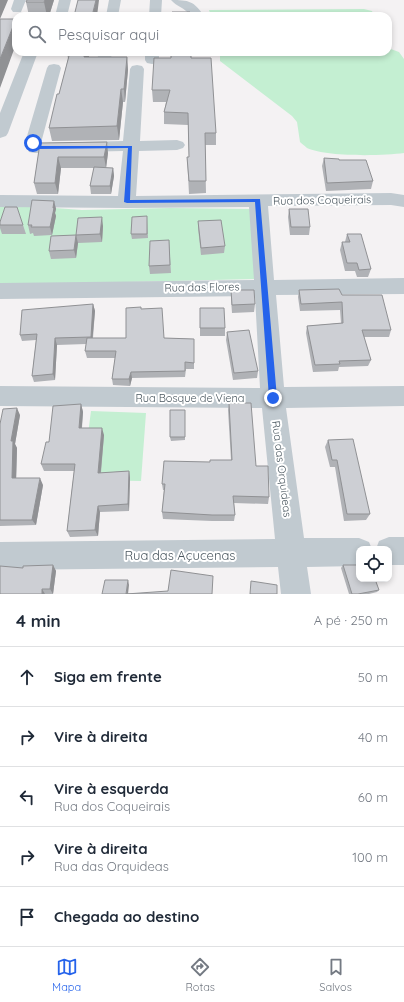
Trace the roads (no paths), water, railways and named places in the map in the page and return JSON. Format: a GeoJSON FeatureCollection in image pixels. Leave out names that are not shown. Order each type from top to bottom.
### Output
{"type":"FeatureCollection","features":[{"type":"Feature","properties":{"kind":"street"},"geometry":{"type":"LineString","coordinates":[[62,12],[65,0]]}},
{"type":"Feature","properties":{"kind":"street"},"geometry":{"type":"LineString","coordinates":[[113,12],[115,0]]}},
{"type":"Feature","properties":{"kind":"street"},"geometry":{"type":"LineString","coordinates":[[155,12],[156,0]]}},
{"type":"Feature","properties":{"kind":"street"},"geometry":{"type":"LineString","coordinates":[[177,0],[190,6],[195,12]]}},
{"type":"Feature","properties":{"kind":"street"},"geometry":{"type":"LineString","coordinates":[[0,133],[29,56]]}},
{"type":"Feature","properties":{"kind":"street"},"geometry":{"type":"LineString","coordinates":[[52,62],[33,143],[35,148],[177,145]]}},
{"type":"Feature","properties":{"kind":"street"},"geometry":{"type":"LineString","coordinates":[[127,202],[137,69]]}},
{"type":"Feature","properties":{"kind":"street","name":"Rua dos Coqueirais"},"geometry":{"type":"LineString","coordinates":[[0,200],[127,202],[391,199],[404,201]]}},
{"type":"Feature","properties":{"kind":"street","name":"Rua das Orquideas"},"geometry":{"type":"LineString","coordinates":[[258,200],[273,398],[296,594]]}},
{"type":"Feature","properties":{"kind":"street","name":"Rua das Flores"},"geometry":{"type":"LineString","coordinates":[[0,291],[265,286],[404,286]]}},
{"type":"Feature","properties":{"kind":"street","name":"Rua Bosque de Viena"},"geometry":{"type":"LineString","coordinates":[[0,396],[273,398],[404,396]]}},
{"type":"Feature","properties":{"kind":"street"},"geometry":{"type":"LineString","coordinates":[[392,551],[404,551]]}},
{"type":"Feature","properties":{"kind":"street","name":"Rua das Açucenas"},"geometry":{"type":"LineString","coordinates":[[0,556],[292,554],[356,552]]}}]}
